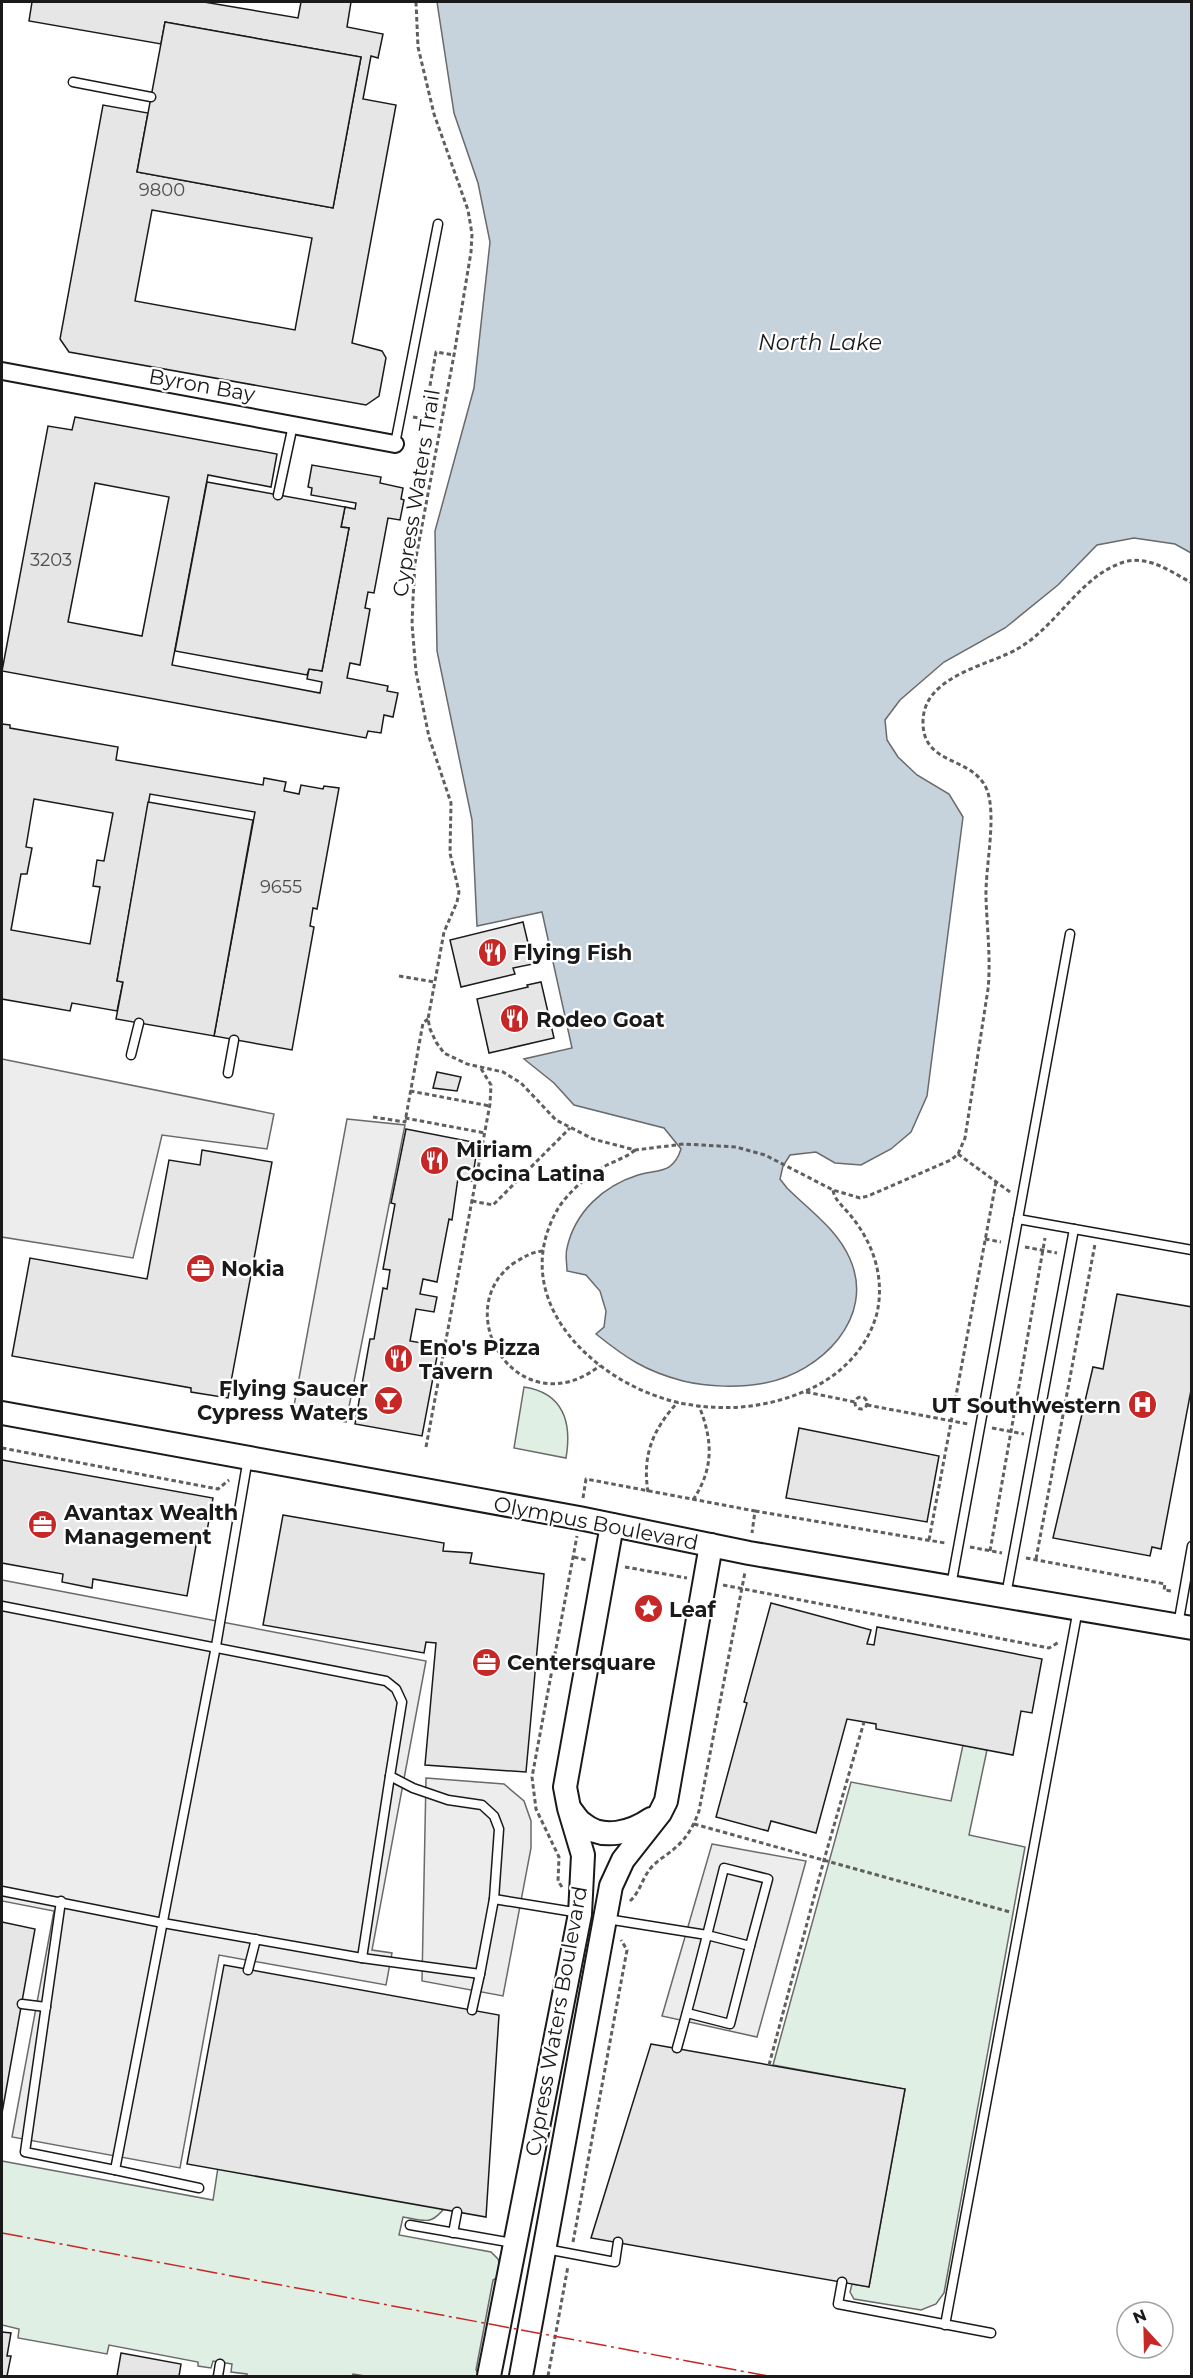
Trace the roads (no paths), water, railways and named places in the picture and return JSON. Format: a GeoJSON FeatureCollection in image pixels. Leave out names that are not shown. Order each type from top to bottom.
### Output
{"type":"FeatureCollection","features":[{"type":"Feature","properties":{"kind":"street","name":"Byron Bay"},"geometry":{"type":"LineString","coordinates":[[2,371],[394,444]]}},
{"type":"Feature","properties":{"kind":"street","name":"Olympus Boulevard"},"geometry":{"type":"LineString","coordinates":[[2,1413],[711,1545],[1184,1627]]}},
{"type":"Feature","properties":{"kind":"street","name":"Cypress Waters Boulevard"},"geometry":{"type":"LineString","coordinates":[[489,2376],[580,1914],[584,1855],[565,1787],[612,1525]]}},
{"type":"Feature","properties":{"kind":"street","name":"Cypress Waters Boulevard"},"geometry":{"type":"LineString","coordinates":[[521,2376],[543,2249],[613,1928],[611,1886],[623,1860],[660,1813],[666,1800],[711,1545]]}},
{"type":"Feature","properties":{"kind":"street"},"geometry":{"type":"LineString","coordinates":[[569,1808],[584,1826],[605,1833],[622,1833],[640,1827],[660,1813]]}},
{"type":"Feature","properties":{"kind":"street"},"geometry":{"type":"LineString","coordinates":[[580,1914],[613,1928]]}},
{"type":"Feature","properties":{"kind":"street"},"geometry":{"type":"LineString","coordinates":[[514,2244],[543,2249]]}},
{"type":"Feature","properties":{"kind":"lane"},"geometry":{"type":"LineString","coordinates":[[73,82],[151,97]]}},
{"type":"Feature","properties":{"kind":"lane"},"geometry":{"type":"LineString","coordinates":[[394,444],[438,224]]}},
{"type":"Feature","properties":{"kind":"lane"},"geometry":{"type":"LineString","coordinates":[[278,495],[293,425]]}},
{"type":"Feature","properties":{"kind":"lane"},"geometry":{"type":"LineString","coordinates":[[951,1586],[1070,934]]}},
{"type":"Feature","properties":{"kind":"lane"},"geometry":{"type":"LineString","coordinates":[[131,1055],[139,1023]]}},
{"type":"Feature","properties":{"kind":"lane"},"geometry":{"type":"LineString","coordinates":[[228,1073],[234,1040]]}},
{"type":"Feature","properties":{"kind":"lane"},"geometry":{"type":"LineString","coordinates":[[1018,1219],[1191,1250]]}},
{"type":"Feature","properties":{"kind":"lane"},"geometry":{"type":"LineString","coordinates":[[1006,1595],[1074,1229]]}},
{"type":"Feature","properties":{"kind":"lane"},"geometry":{"type":"LineString","coordinates":[[115,2170],[216,1646],[248,1458]]}},
{"type":"Feature","properties":{"kind":"lane"},"geometry":{"type":"LineString","coordinates":[[1184,1627],[1183,1594],[1191,1546]]}},
{"type":"Feature","properties":{"kind":"lane"},"geometry":{"type":"LineString","coordinates":[[2,1606],[386,1681],[396,1689],[402,1702],[362,1958]]}},
{"type":"Feature","properties":{"kind":"lane"},"geometry":{"type":"LineString","coordinates":[[945,2325],[1078,1609]]}},
{"type":"Feature","properties":{"kind":"lane"},"geometry":{"type":"LineString","coordinates":[[390,1776],[413,1788],[448,1800],[482,1805],[494,1816],[499,1829],[494,1899],[472,2010]]}},
{"type":"Feature","properties":{"kind":"lane"},"geometry":{"type":"LineString","coordinates":[[677,2048],[724,1868],[768,1878],[730,2025],[687,2013]]}},
{"type":"Feature","properties":{"kind":"lane"},"geometry":{"type":"LineString","coordinates":[[2,1891],[163,1923],[362,1958],[480,1974]]}},
{"type":"Feature","properties":{"kind":"lane"},"geometry":{"type":"LineString","coordinates":[[494,1899],[580,1914]]}},
{"type":"Feature","properties":{"kind":"lane"},"geometry":{"type":"LineString","coordinates":[[61,1901],[25,2152],[199,2188]]}},
{"type":"Feature","properties":{"kind":"lane"},"geometry":{"type":"LineString","coordinates":[[613,1928],[707,1935],[750,1946]]}},
{"type":"Feature","properties":{"kind":"lane"},"geometry":{"type":"LineString","coordinates":[[248,1970],[256,1939]]}},
{"type":"Feature","properties":{"kind":"lane"},"geometry":{"type":"LineString","coordinates":[[22,2004],[46,2007]]}},
{"type":"Feature","properties":{"kind":"lane"},"geometry":{"type":"LineString","coordinates":[[453,2233],[457,2212]]}},
{"type":"Feature","properties":{"kind":"lane"},"geometry":{"type":"LineString","coordinates":[[410,2225],[514,2244]]}},
{"type":"Feature","properties":{"kind":"lane"},"geometry":{"type":"LineString","coordinates":[[543,2249],[615,2262],[618,2242]]}},
{"type":"Feature","properties":{"kind":"lane"},"geometry":{"type":"LineString","coordinates":[[842,2282],[838,2304],[991,2333]]}},
{"type":"Feature","properties":{"kind":"lane"},"geometry":{"type":"LineString","coordinates":[[218,2376],[220,2364]]}},
{"type":"Feature","properties":{"kind":"water","name":"North Lake"},"geometry":{"type":"Polygon","coordinates":[[[437,2],[1191,2],[1191,553],[1175,544],[1134,538],[1097,545],[1058,585],[1005,628],[944,662],[900,700],[885,720],[887,740],[898,757],[917,775],[949,794],[963,817],[927,1096],[911,1132],[891,1149],[861,1165],[835,1163],[816,1152],[790,1155],[783,1166],[780,1179],[838,1238],[850,1259],[856,1281],[856,1302],[849,1321],[838,1339],[823,1354],[806,1367],[786,1377],[765,1383],[724,1386],[683,1381],[636,1363],[596,1334],[604,1327],[606,1311],[600,1291],[586,1275],[567,1271],[566,1251],[571,1235],[584,1212],[602,1193],[625,1180],[669,1167],[678,1157],[681,1149],[664,1128],[574,1105],[554,1083],[524,1059],[572,1048],[542,912],[477,926],[472,820],[437,651],[435,531],[474,388],[490,242],[478,183],[454,113],[437,2]]]}},
{"type":"Feature","properties":{"kind":"place","name":"Flying Fish"},"geometry":{"type":"Point","coordinates":[492,952]}},
{"type":"Feature","properties":{"kind":"place","name":"Rodeo Goat"},"geometry":{"type":"Point","coordinates":[515,1019]}},
{"type":"Feature","properties":{"kind":"place","name":"Miriam Cocina Latina"},"geometry":{"type":"Point","coordinates":[435,1161]}},
{"type":"Feature","properties":{"kind":"place","name":"Nokia"},"geometry":{"type":"Point","coordinates":[200,1268]}},
{"type":"Feature","properties":{"kind":"place","name":"Eno's Pizza Tavern"},"geometry":{"type":"Point","coordinates":[398,1359]}},
{"type":"Feature","properties":{"kind":"place","name":"Flying Saucer Cypress Waters"},"geometry":{"type":"Point","coordinates":[389,1400]}},
{"type":"Feature","properties":{"kind":"place","name":"UT Southwestern"},"geometry":{"type":"Point","coordinates":[1142,1405]}},
{"type":"Feature","properties":{"kind":"place","name":"Avantax Wealth Management"},"geometry":{"type":"Point","coordinates":[43,1524]}},
{"type":"Feature","properties":{"kind":"place","name":"Leaf"},"geometry":{"type":"Point","coordinates":[648,1609]}},
{"type":"Feature","properties":{"kind":"place","name":"Centersquare"},"geometry":{"type":"Point","coordinates":[486,1662]}}]}
